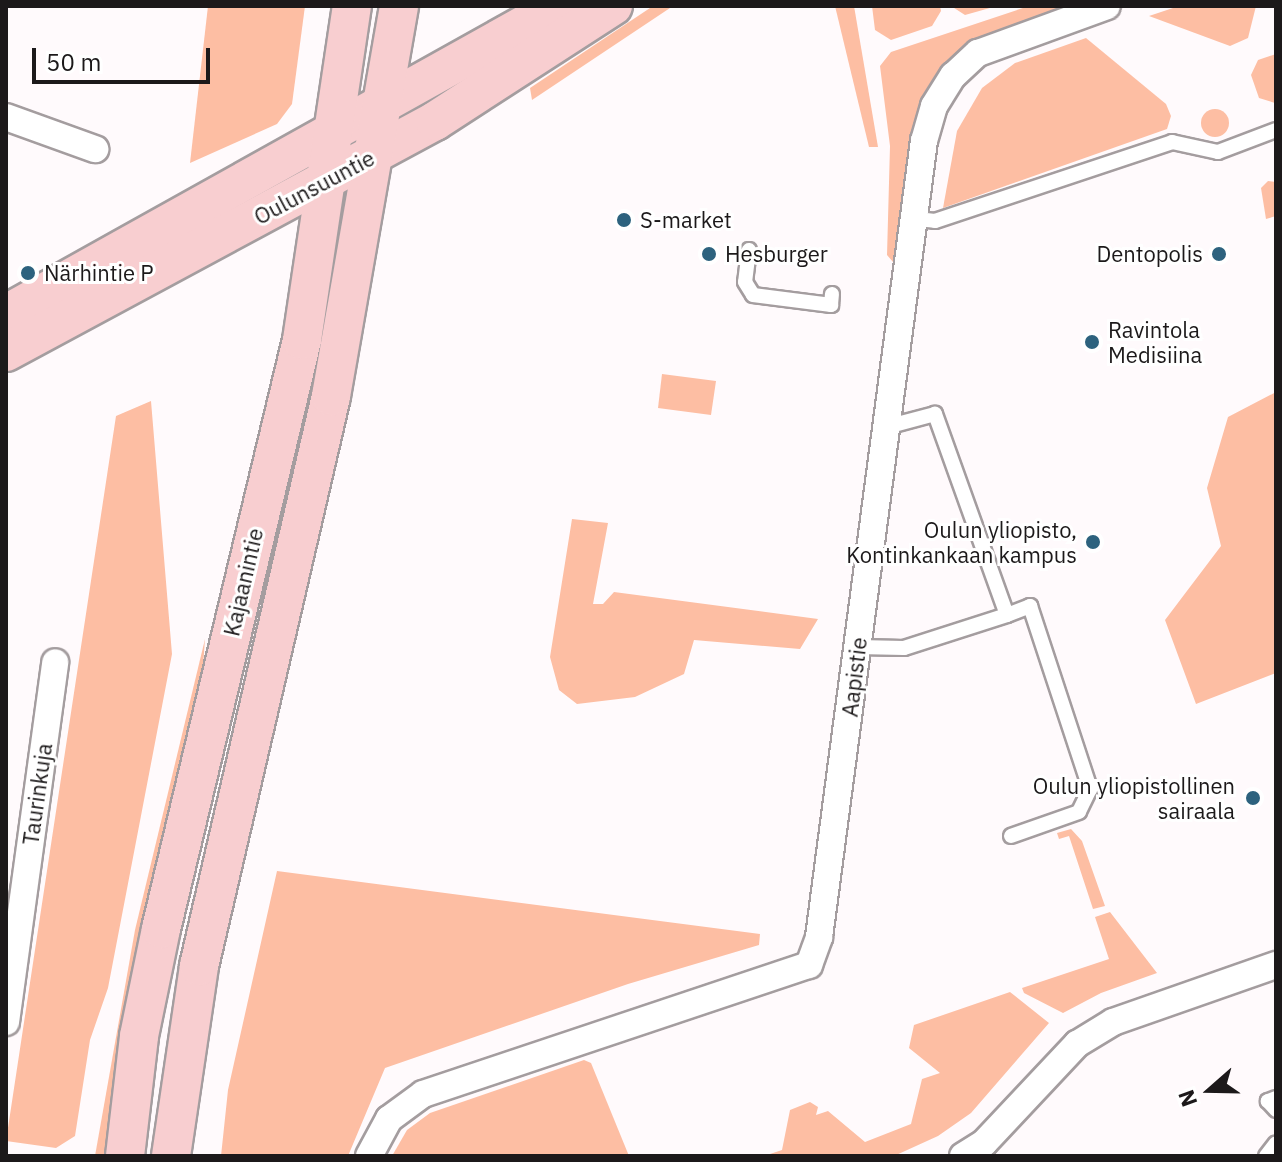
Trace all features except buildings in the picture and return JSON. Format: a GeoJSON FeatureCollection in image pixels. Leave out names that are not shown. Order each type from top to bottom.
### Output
{"type":"FeatureCollection","features":[{"type":"Feature","properties":{"kind":"main road","name":"Kajaanintie"},"geometry":{"type":"LineString","coordinates":[[125,1156],[139,1036],[158,944],[302,340],[336,131],[352,6]]}},
{"type":"Feature","properties":{"kind":"main road","name":"Kajaanintie"},"geometry":{"type":"LineString","coordinates":[[171,1156],[199,966],[331,396],[376,153],[399,6]]}},
{"type":"Feature","properties":{"kind":"main road","name":"Oulunsuuntie"},"geometry":{"type":"LineString","coordinates":[[6,314],[558,6]]}},
{"type":"Feature","properties":{"kind":"main road","name":"Oulunsuuntie"},"geometry":{"type":"LineString","coordinates":[[6,352],[328,181],[471,100],[613,6]]}},
{"type":"Feature","properties":{"kind":"street","name":"Aapistie"},"geometry":{"type":"LineString","coordinates":[[369,1156],[389,1119],[423,1094],[809,965],[819,937],[886,427],[917,219],[924,141],[934,106],[953,76],[978,53],[1011,37],[1107,6]]}},
{"type":"Feature","properties":{"kind":"street"},"geometry":{"type":"LineString","coordinates":[[6,117],[95,149]]}},
{"type":"Feature","properties":{"kind":"street","name":"Taurinkuja"},"geometry":{"type":"LineString","coordinates":[[6,1022],[55,662]]}},
{"type":"Feature","properties":{"kind":"street"},"geometry":{"type":"LineString","coordinates":[[963,1156],[984,1143],[1077,1044],[1113,1022],[1276,965]]}},
{"type":"Feature","properties":{"kind":"lane"},"geometry":{"type":"LineString","coordinates":[[917,219],[935,221],[1172,142],[1218,152],[1276,130]]}},
{"type":"Feature","properties":{"kind":"lane"},"geometry":{"type":"LineString","coordinates":[[749,250],[745,282],[753,295],[831,305],[832,294]]}},
{"type":"Feature","properties":{"kind":"lane"},"geometry":{"type":"LineString","coordinates":[[886,427],[935,414],[1007,615]]}},
{"type":"Feature","properties":{"kind":"lane"},"geometry":{"type":"LineString","coordinates":[[858,647],[904,648],[1030,606],[1090,789],[1079,812],[1011,836]]}},
{"type":"Feature","properties":{"kind":"lane"},"geometry":{"type":"LineString","coordinates":[[1266,1156],[1276,1143]]}},
{"type":"Feature","properties":{"kind":"shaded area"},"geometry":{"type":"Polygon","coordinates":[[[208,6],[305,6],[292,104],[277,124],[190,163],[208,6]]]}},
{"type":"Feature","properties":{"kind":"shaded area"},"geometry":{"type":"Polygon","coordinates":[[[653,6],[673,6],[532,100],[530,88],[653,6]]]}},
{"type":"Feature","properties":{"kind":"shaded area"},"geometry":{"type":"Polygon","coordinates":[[[835,6],[854,6],[878,147],[869,147],[835,6]]]}},
{"type":"Feature","properties":{"kind":"shaded area"},"geometry":{"type":"Polygon","coordinates":[[[872,6],[940,6],[941,11],[932,26],[891,40],[875,30],[872,6]]]}},
{"type":"Feature","properties":{"kind":"shaded area"},"geometry":{"type":"Polygon","coordinates":[[[951,6],[997,6],[965,15],[951,6]]]}},
{"type":"Feature","properties":{"kind":"shaded area"},"geometry":{"type":"Polygon","coordinates":[[[1029,6],[1068,6],[970,43],[940,71],[924,99],[897,260],[893,262],[887,255],[890,146],[880,66],[891,52],[1029,6]]]}},
{"type":"Feature","properties":{"kind":"shaded area"},"geometry":{"type":"Polygon","coordinates":[[[1179,6],[1256,6],[1248,38],[1230,46],[1149,16],[1179,6]]]}},
{"type":"Feature","properties":{"kind":"shaded area"},"geometry":{"type":"Polygon","coordinates":[[[1086,38],[1166,104],[1171,116],[1167,129],[943,208],[957,131],[982,88],[1015,63],[1086,38]]]}},
{"type":"Feature","properties":{"kind":"shaded area"},"geometry":{"type":"Polygon","coordinates":[[[1276,54],[1275,103],[1259,98],[1251,75],[1258,60],[1276,54]]]}},
{"type":"Feature","properties":{"kind":"shaded area"},"geometry":{"type":"Polygon","coordinates":[[[1215,109],[1225,113],[1229,123],[1225,133],[1215,137],[1205,133],[1201,123],[1205,113],[1215,109]]]}},
{"type":"Feature","properties":{"kind":"shaded area"},"geometry":{"type":"Polygon","coordinates":[[[1268,181],[1276,182],[1276,216],[1266,219],[1261,188],[1268,181]]]}},
{"type":"Feature","properties":{"kind":"shaded area"},"geometry":{"type":"Polygon","coordinates":[[[662,374],[716,381],[711,415],[658,408],[662,374]]]}},
{"type":"Feature","properties":{"kind":"shaded area"},"geometry":{"type":"Polygon","coordinates":[[[1276,392],[1276,673],[1196,704],[1165,620],[1221,546],[1207,488],[1228,417],[1276,392]]]}},
{"type":"Feature","properties":{"kind":"shaded area"},"geometry":{"type":"Polygon","coordinates":[[[151,401],[172,654],[108,988],[90,1040],[75,1136],[56,1148],[6,1141],[116,416],[151,401]]]}},
{"type":"Feature","properties":{"kind":"shaded area"},"geometry":{"type":"Polygon","coordinates":[[[572,519],[608,523],[593,604],[603,604],[614,592],[818,619],[800,649],[694,640],[684,674],[635,697],[577,704],[559,690],[550,657],[572,519]]]}},
{"type":"Feature","properties":{"kind":"shaded area"},"geometry":{"type":"Polygon","coordinates":[[[205,639],[202,681],[109,1156],[95,1156],[135,930],[205,639]]]}},
{"type":"Feature","properties":{"kind":"shaded area"},"geometry":{"type":"Polygon","coordinates":[[[1071,829],[1082,841],[1105,906],[1093,909],[1069,836],[1059,839],[1057,833],[1071,829]]]}},
{"type":"Feature","properties":{"kind":"shaded area"},"geometry":{"type":"Polygon","coordinates":[[[277,871],[760,934],[759,945],[628,984],[385,1068],[348,1156],[221,1156],[228,1090],[277,871]]]}},
{"type":"Feature","properties":{"kind":"shaded area"},"geometry":{"type":"Polygon","coordinates":[[[1110,912],[1157,973],[1101,993],[1063,1013],[1024,993],[1022,988],[1109,959],[1095,917],[1110,912]]]}},
{"type":"Feature","properties":{"kind":"shaded area"},"geometry":{"type":"Polygon","coordinates":[[[1010,992],[1049,1023],[971,1113],[938,1136],[894,1156],[764,1156],[782,1150],[790,1110],[810,1102],[818,1107],[816,1115],[828,1111],[865,1142],[911,1124],[922,1079],[940,1073],[909,1048],[914,1025],[1010,992]]]}},
{"type":"Feature","properties":{"kind":"shaded area"},"geometry":{"type":"Polygon","coordinates":[[[584,1060],[591,1063],[629,1156],[392,1156],[407,1130],[430,1113],[584,1060]]]}},
{"type":"Feature","properties":{"kind":"place","name":"S-market"},"geometry":{"type":"Point","coordinates":[624,220]}},
{"type":"Feature","properties":{"kind":"place","name":"Hesburger"},"geometry":{"type":"Point","coordinates":[709,254]}},
{"type":"Feature","properties":{"kind":"place","name":"Dentopolis"},"geometry":{"type":"Point","coordinates":[1219,254]}},
{"type":"Feature","properties":{"kind":"place","name":"Närhintie P"},"geometry":{"type":"Point","coordinates":[28,273]}},
{"type":"Feature","properties":{"kind":"place","name":"Ravintola Medisiina"},"geometry":{"type":"Point","coordinates":[1092,342]}},
{"type":"Feature","properties":{"kind":"place","name":"Oulun yliopisto, Kontinkankaan kampus"},"geometry":{"type":"Point","coordinates":[1093,542]}},
{"type":"Feature","properties":{"kind":"place","name":"Oulun yliopistollinen sairaala"},"geometry":{"type":"Point","coordinates":[1253,798]}}]}
